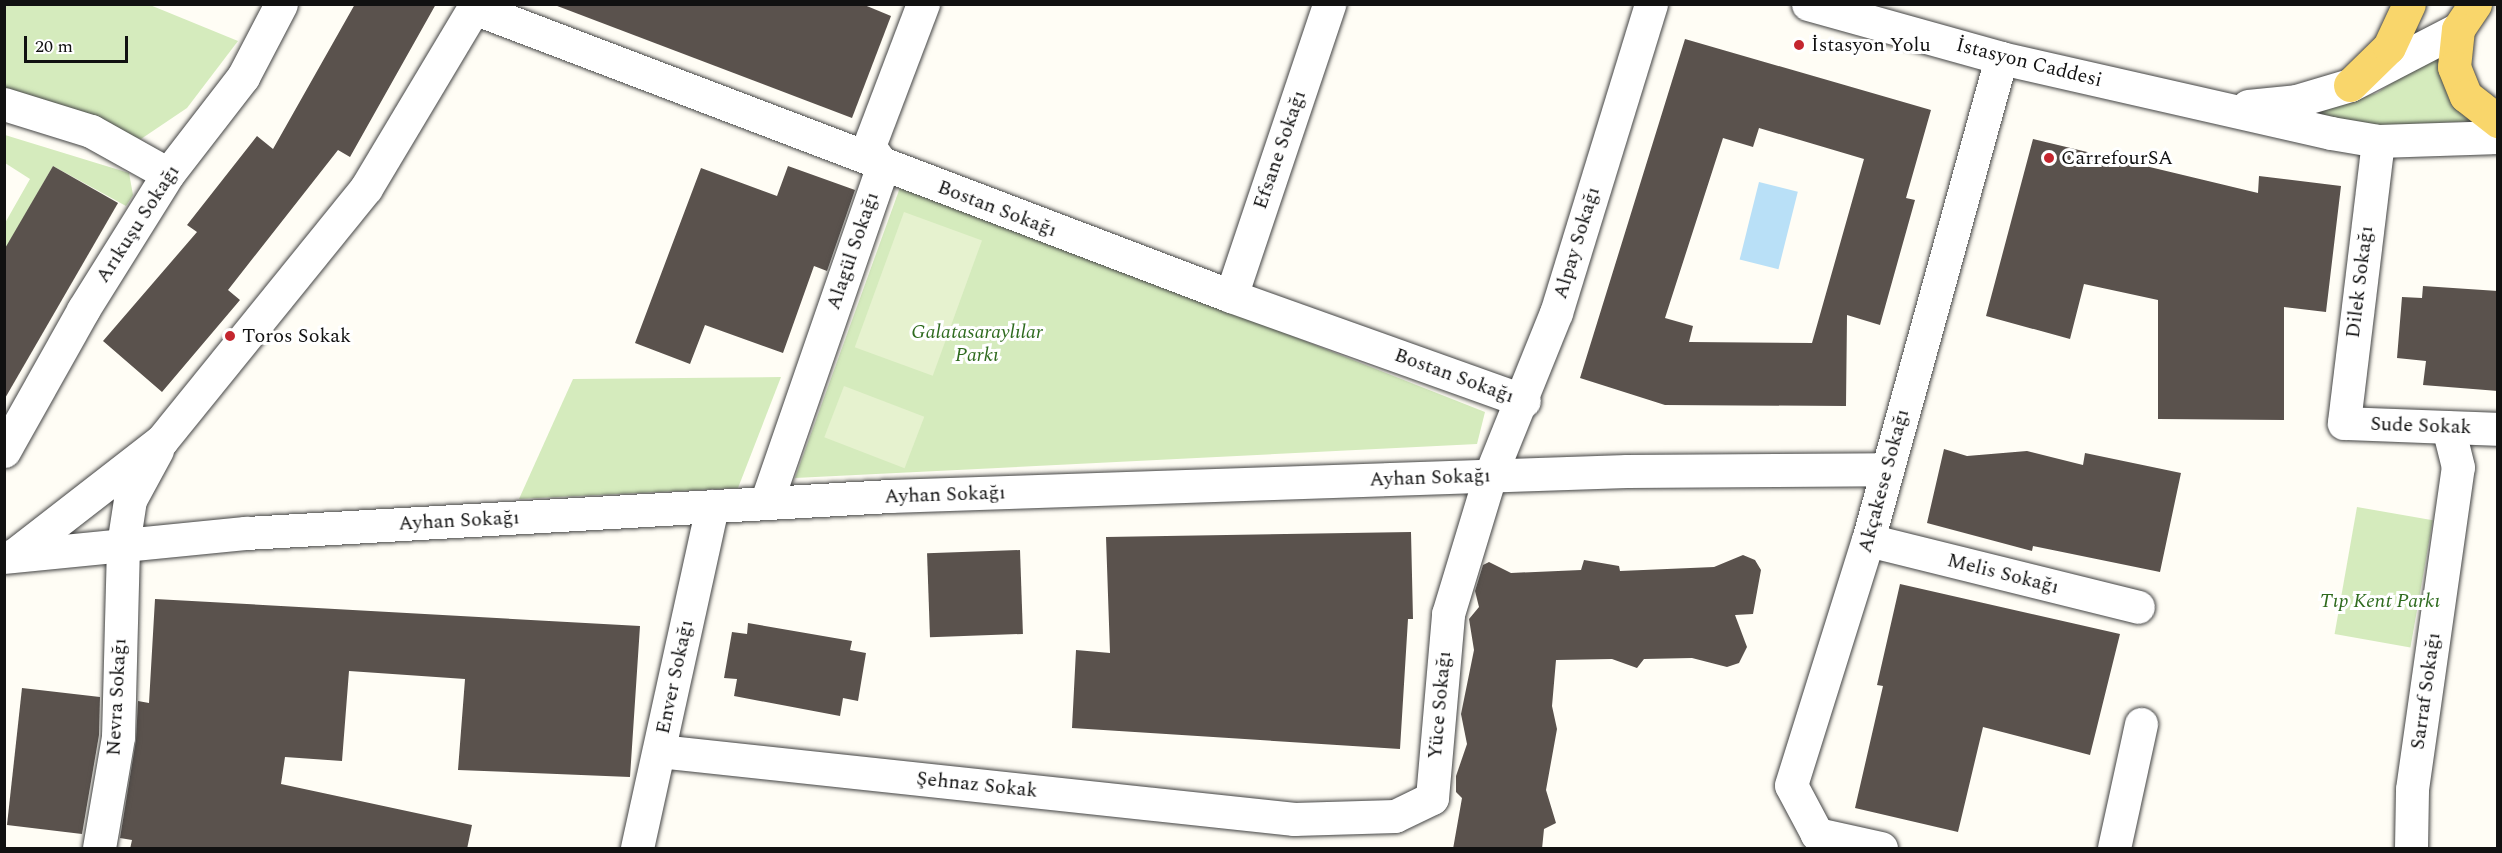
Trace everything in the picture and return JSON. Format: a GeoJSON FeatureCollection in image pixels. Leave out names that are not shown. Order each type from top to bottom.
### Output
{"type":"FeatureCollection","features":[{"type":"Feature","properties":{"kind":"main road"},"geometry":{"type":"LineString","coordinates":[[2350,85],[2388,46],[2409,4]]}},
{"type":"Feature","properties":{"kind":"main road"},"geometry":{"type":"LineString","coordinates":[[2462,13],[2453,52],[2458,82],[2476,108],[2498,122]]}},
{"type":"Feature","properties":{"kind":"street","name":"Arıkuşu Sokağı"},"geometry":{"type":"LineString","coordinates":[[4,451],[83,310],[168,174],[243,77],[281,4]]}},
{"type":"Feature","properties":{"kind":"street","name":"Alagül Sokağı"},"geometry":{"type":"LineString","coordinates":[[766,503],[883,166],[869,146],[922,4]]}},
{"type":"Feature","properties":{"kind":"street","name":"Efsane Sokağı"},"geometry":{"type":"LineString","coordinates":[[1231,296],[1329,4]]}},
{"type":"Feature","properties":{"kind":"street","name":"Alpay Sokağı"},"geometry":{"type":"LineString","coordinates":[[1490,476],[1524,401],[1556,313],[1651,4]]}},
{"type":"Feature","properties":{"kind":"street","name":"İstasyon Caddesi"},"geometry":{"type":"LineString","coordinates":[[1808,4],[2001,58],[2216,108],[2378,141],[2498,137]]}},
{"type":"Feature","properties":{"kind":"street"},"geometry":{"type":"LineString","coordinates":[[9,556],[162,440],[366,188],[475,6]]}},
{"type":"Feature","properties":{"kind":"street","name":"Bostan Sokağı"},"geometry":{"type":"LineString","coordinates":[[475,6],[883,166],[1231,296],[1524,401]]}},
{"type":"Feature","properties":{"kind":"street"},"geometry":{"type":"LineString","coordinates":[[2216,108],[2286,102],[2350,85],[2462,13]]}},
{"type":"Feature","properties":{"kind":"street","name":"Akçakese Sokağı"},"geometry":{"type":"LineString","coordinates":[[1881,849],[1817,834],[1791,785],[1868,540],[2001,58]]}},
{"type":"Feature","properties":{"kind":"street"},"geometry":{"type":"LineString","coordinates":[[4,104],[91,131],[168,174]]}},
{"type":"Feature","properties":{"kind":"street","name":"Dilek Sokağı"},"geometry":{"type":"LineString","coordinates":[[2344,423],[2378,141]]}},
{"type":"Feature","properties":{"kind":"street","name":"Sude Sokak"},"geometry":{"type":"LineString","coordinates":[[2344,423],[2498,429]]}},
{"type":"Feature","properties":{"kind":"street","name":"Sarraf Sokağı"},"geometry":{"type":"LineString","coordinates":[[2411,849],[2412,789],[2458,467],[2448,427]]}},
{"type":"Feature","properties":{"kind":"street","name":"Nevra Sokağı"},"geometry":{"type":"LineString","coordinates":[[99,849],[118,737],[123,545],[130,500],[162,440]]}},
{"type":"Feature","properties":{"kind":"street","name":"Ayhan Sokağı"},"geometry":{"type":"LineString","coordinates":[[9,556],[246,532],[766,503],[1490,476],[1887,469]]}},
{"type":"Feature","properties":{"kind":"street","name":"Yüce Sokağı"},"geometry":{"type":"LineString","coordinates":[[1294,819],[1395,816],[1432,798],[1448,614],[1490,476]]}},
{"type":"Feature","properties":{"kind":"street","name":"Enver Sokağı"},"geometry":{"type":"LineString","coordinates":[[637,849],[712,506]]}},
{"type":"Feature","properties":{"kind":"street","name":"Melis Sokağı"},"geometry":{"type":"LineString","coordinates":[[1868,540],[2138,607]]}},
{"type":"Feature","properties":{"kind":"street"},"geometry":{"type":"LineString","coordinates":[[2114,849],[2141,724]]}},
{"type":"Feature","properties":{"kind":"street","name":"Şehnaz Sokak"},"geometry":{"type":"LineString","coordinates":[[659,751],[1294,819]]}},
{"type":"Feature","properties":{"kind":"green space"},"geometry":{"type":"Polygon","coordinates":[[[4,5],[150,5],[238,41],[187,108],[141,139],[5,97],[4,5]]]}},
{"type":"Feature","properties":{"kind":"green space"},"geometry":{"type":"Polygon","coordinates":[[[2443,48],[2476,121],[2368,126],[2322,119],[2320,109],[2377,93],[2443,48]]]}},
{"type":"Feature","properties":{"kind":"green space"},"geometry":{"type":"Polygon","coordinates":[[[5,135],[129,173],[133,195],[126,206],[53,166],[5,250],[5,223],[30,179],[5,163],[5,135]]]}},
{"type":"Feature","properties":{"kind":"green space","name":"Galatasaraylılar Parkı"},"geometry":{"type":"Polygon","coordinates":[[[902,182],[1485,412],[1477,444],[795,478],[902,182]]]}},
{"type":"Feature","properties":{"kind":"green space"},"geometry":{"type":"Polygon","coordinates":[[[904,212],[982,240],[933,376],[855,347],[904,212]]]}},
{"type":"Feature","properties":{"kind":"green space"},"geometry":{"type":"Polygon","coordinates":[[[781,377],[738,488],[519,499],[573,379],[781,377]]]}},
{"type":"Feature","properties":{"kind":"green space"},"geometry":{"type":"Polygon","coordinates":[[[844,386],[924,417],[905,468],[824,437],[844,386]]]}},
{"type":"Feature","properties":{"kind":"green space","name":"Tıp Kent Parkı"},"geometry":{"type":"Polygon","coordinates":[[[2357,507],[2433,520],[2410,647],[2335,634],[2357,507]]]}},
{"type":"Feature","properties":{"kind":"water"},"geometry":{"type":"Polygon","coordinates":[[[1759,182],[1798,192],[1778,269],[1740,260],[1759,182]]]}},
{"type":"Feature","properties":{"kind":"building"},"geometry":{"type":"Polygon","coordinates":[[[355,4],[436,4],[350,157],[338,150],[228,290],[240,300],[162,392],[103,341],[197,232],[187,225],[257,136],[273,149],[355,4]]]}},
{"type":"Feature","properties":{"kind":"building"},"geometry":{"type":"Polygon","coordinates":[[[552,4],[862,4],[891,16],[852,118],[552,4]]]}},
{"type":"Feature","properties":{"kind":"building"},"geometry":{"type":"Polygon","coordinates":[[[1685,39],[1931,110],[1906,198],[1915,200],[1880,325],[1847,315],[1846,406],[1665,405],[1580,378],[1685,39]],[[1759,128],[1753,147],[1723,138],[1665,318],[1693,326],[1689,342],[1812,343],[1864,159],[1759,128]]]}},
{"type":"Feature","properties":{"kind":"building"},"geometry":{"type":"Polygon","coordinates":[[[2033,139],[2258,193],[2259,176],[2341,186],[2326,312],[2284,307],[2284,420],[2158,419],[2158,300],[2084,284],[2070,339],[1986,316],[2033,139]]]}},
{"type":"Feature","properties":{"kind":"building"},"geometry":{"type":"Polygon","coordinates":[[[53,166],[118,203],[4,400],[4,250],[53,166]]]}},
{"type":"Feature","properties":{"kind":"building"},"geometry":{"type":"Polygon","coordinates":[[[788,166],[855,190],[827,271],[814,266],[783,353],[705,325],[690,364],[635,343],[701,168],[777,196],[788,166]]]}},
{"type":"Feature","properties":{"kind":"building"},"geometry":{"type":"Polygon","coordinates":[[[2423,286],[2498,291],[2498,391],[2423,385],[2426,361],[2397,358],[2402,297],[2422,298],[2423,286]]]}},
{"type":"Feature","properties":{"kind":"building"},"geometry":{"type":"Polygon","coordinates":[[[1944,449],[1967,456],[2027,451],[2083,465],[2085,453],[2181,473],[2160,572],[2033,546],[2032,551],[1927,523],[1944,449]]]}},
{"type":"Feature","properties":{"kind":"building"},"geometry":{"type":"Polygon","coordinates":[[[1411,532],[1413,619],[1408,619],[1400,749],[1072,728],[1076,650],[1110,653],[1106,537],[1411,532]]]}},
{"type":"Feature","properties":{"kind":"building"},"geometry":{"type":"Polygon","coordinates":[[[1020,550],[1023,634],[930,637],[927,553],[1020,550]]]}},
{"type":"Feature","properties":{"kind":"building"},"geometry":{"type":"Polygon","coordinates":[[[1743,555],[1755,560],[1761,570],[1753,614],[1735,615],[1747,647],[1739,663],[1727,667],[1692,658],[1644,659],[1637,668],[1612,659],[1556,660],[1552,706],[1557,729],[1546,790],[1556,823],[1544,829],[1542,849],[1453,849],[1462,798],[1456,792],[1456,776],[1467,744],[1461,714],[1474,650],[1469,619],[1479,607],[1475,591],[1483,565],[1489,562],[1511,573],[1581,570],[1584,560],[1619,566],[1620,571],[1714,567],[1743,555]]]}},
{"type":"Feature","properties":{"kind":"building"},"geometry":{"type":"Polygon","coordinates":[[[1900,584],[2120,634],[2090,755],[1983,727],[1958,832],[1855,808],[1883,686],[1877,685],[1900,584]]]}},
{"type":"Feature","properties":{"kind":"building"},"geometry":{"type":"Polygon","coordinates":[[[155,599],[640,626],[630,777],[458,770],[465,679],[349,671],[342,761],[285,757],[281,784],[472,825],[467,849],[130,849],[132,840],[120,838],[136,740],[138,701],[149,703],[155,599]]]}},
{"type":"Feature","properties":{"kind":"building"},"geometry":{"type":"Polygon","coordinates":[[[748,623],[852,641],[850,650],[866,653],[858,701],[843,698],[840,716],[734,696],[737,679],[724,678],[732,632],[747,634],[748,623]]]}},
{"type":"Feature","properties":{"kind":"building"},"geometry":{"type":"Polygon","coordinates":[[[22,688],[100,697],[99,735],[82,834],[7,825],[22,688]]]}},
{"type":"Feature","properties":{"kind":"place","name":"İstasyon Yolu"},"geometry":{"type":"Point","coordinates":[1799,45]}},
{"type":"Feature","properties":{"kind":"place","name":"CarrefourSA"},"geometry":{"type":"Point","coordinates":[2049,158]}},
{"type":"Feature","properties":{"kind":"place","name":"Toros Sokak"},"geometry":{"type":"Point","coordinates":[230,336]}}]}
